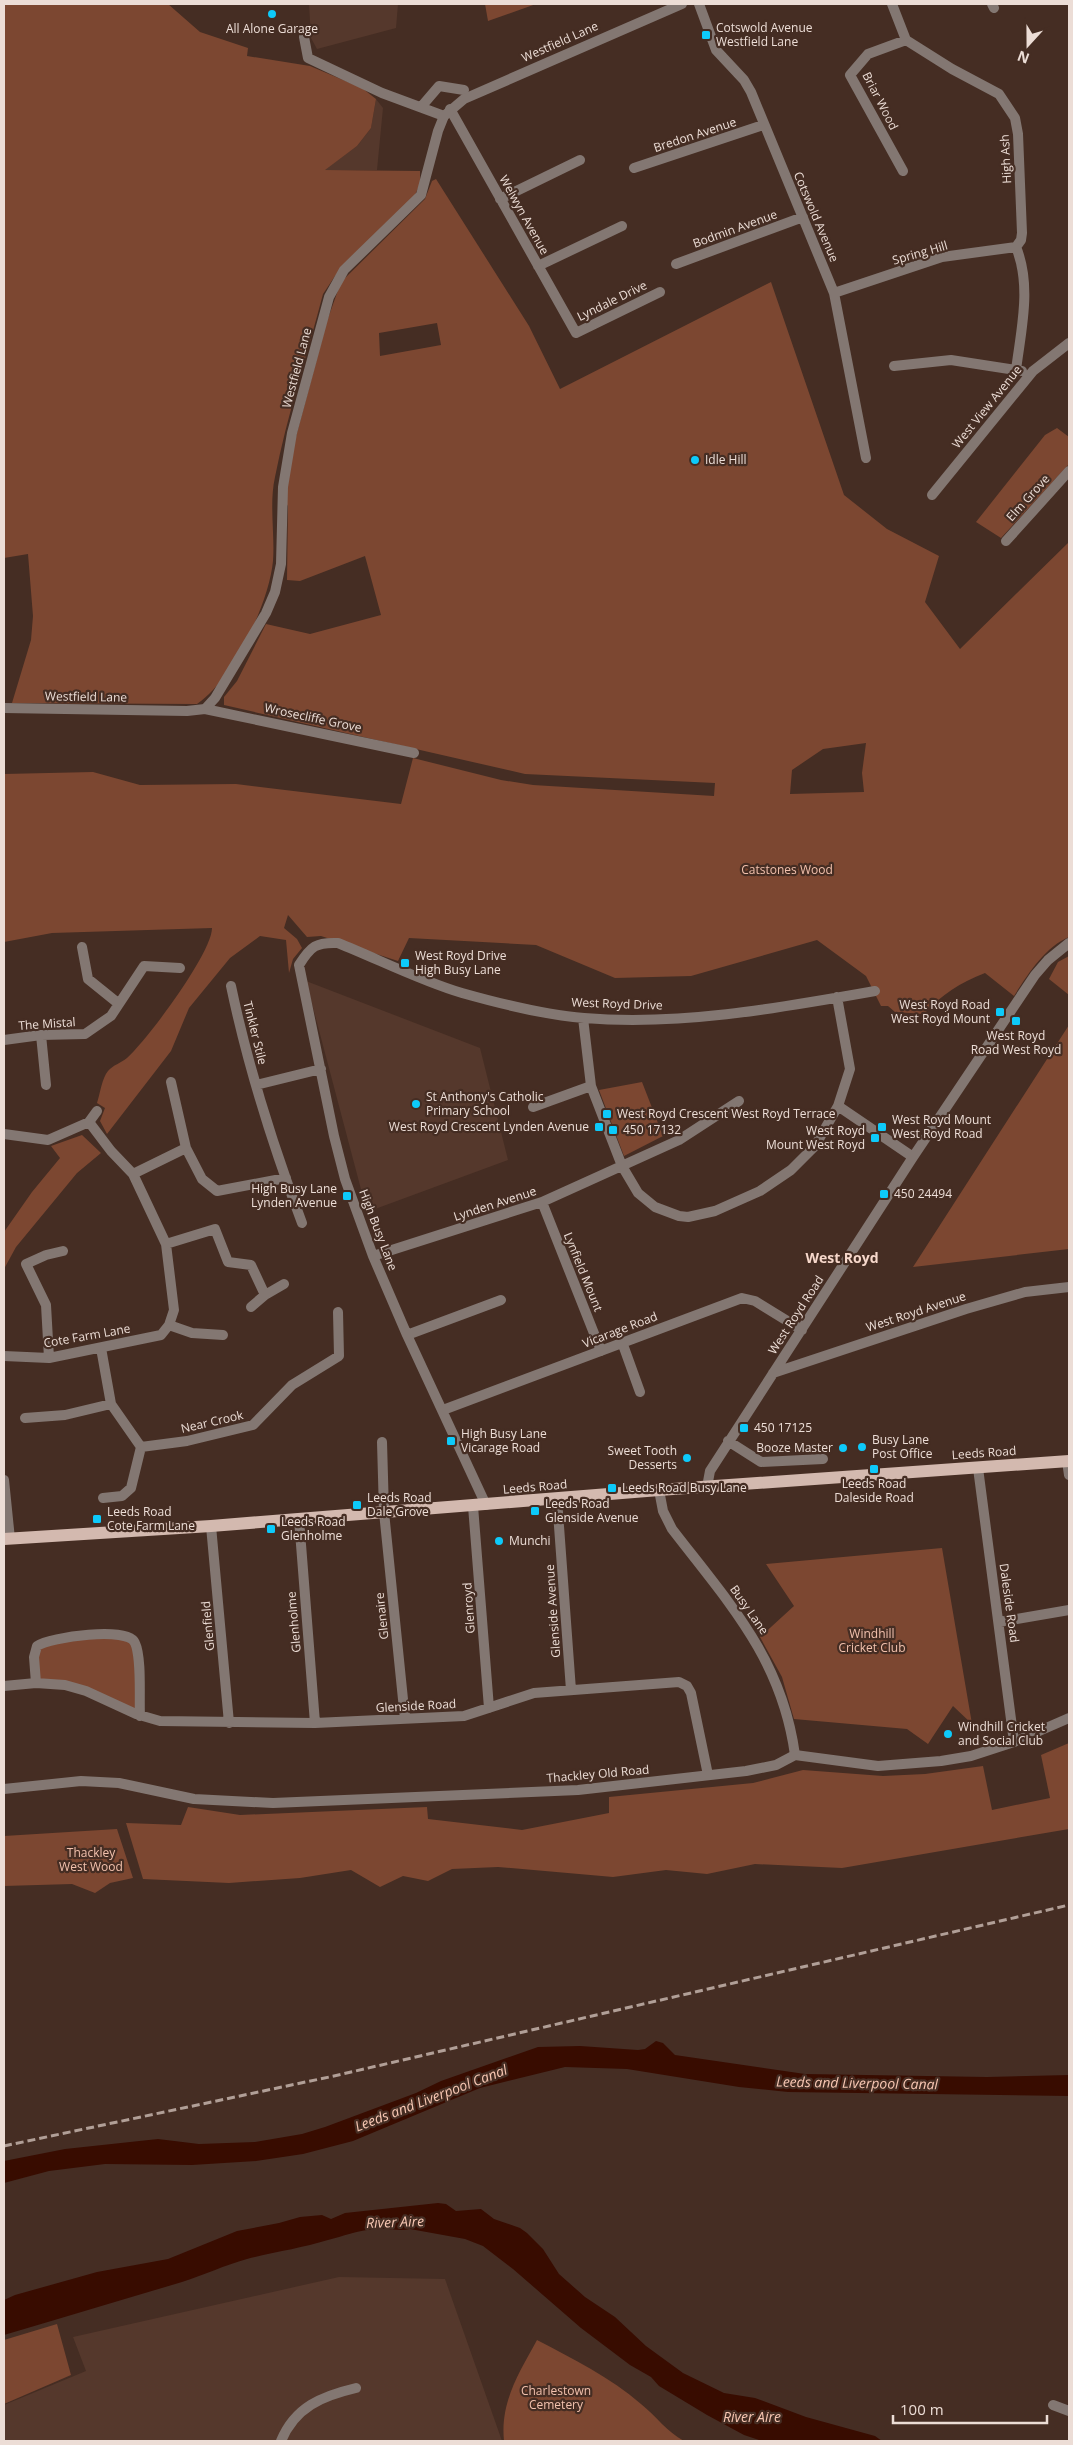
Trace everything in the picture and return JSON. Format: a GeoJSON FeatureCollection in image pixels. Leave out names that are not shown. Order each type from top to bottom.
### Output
{"type":"FeatureCollection","features":[{"type":"Feature","properties":{"kind":"main road","name":"Leeds Road"},"geometry":{"type":"LineString","coordinates":[[7,1539],[211,1526],[480,1506],[659,1490],[1068,1461]]}},
{"type":"Feature","properties":{"kind":"street","name":"Westfield Lane"},"geometry":{"type":"LineString","coordinates":[[4,708],[187,711],[206,709],[215,698],[266,613],[275,592],[281,564],[283,486],[292,433],[329,297],[344,270],[421,195],[438,131],[447,112],[464,99],[669,6],[682,4]]}},
{"type":"Feature","properties":{"kind":"street","name":"Cotswold Avenue"},"geometry":{"type":"LineString","coordinates":[[699,4],[716,50],[744,80],[752,92],[763,125],[834,294],[866,458]]}},
{"type":"Feature","properties":{"kind":"street"},"geometry":{"type":"LineString","coordinates":[[892,4],[906,40]]}},
{"type":"Feature","properties":{"kind":"street"},"geometry":{"type":"LineString","coordinates":[[304,37],[308,58],[382,92],[421,107],[447,112]]}},
{"type":"Feature","properties":{"kind":"street","name":"Briar Wood"},"geometry":{"type":"LineString","coordinates":[[903,171],[850,74],[868,54],[906,40]]}},
{"type":"Feature","properties":{"kind":"street","name":"High Ash"},"geometry":{"type":"LineString","coordinates":[[906,40],[952,69],[999,94],[1014,118],[1018,134],[1022,232],[1021,240],[1016,247],[1022,262],[1025,299],[1016,370]]}},
{"type":"Feature","properties":{"kind":"street"},"geometry":{"type":"LineString","coordinates":[[421,107],[439,86],[464,90]]}},
{"type":"Feature","properties":{"kind":"street","name":"Welwyn Avenue"},"geometry":{"type":"LineString","coordinates":[[447,112],[500,198],[576,333]]}},
{"type":"Feature","properties":{"kind":"street","name":"Bredon Avenue"},"geometry":{"type":"LineString","coordinates":[[634,168],[763,125]]}},
{"type":"Feature","properties":{"kind":"street"},"geometry":{"type":"LineString","coordinates":[[500,198],[580,160]]}},
{"type":"Feature","properties":{"kind":"street","name":"Bodmin Avenue"},"geometry":{"type":"LineString","coordinates":[[676,264],[803,218]]}},
{"type":"Feature","properties":{"kind":"street"},"geometry":{"type":"LineString","coordinates":[[538,266],[622,226]]}},
{"type":"Feature","properties":{"kind":"street","name":"Spring Hill"},"geometry":{"type":"LineString","coordinates":[[834,294],[942,257],[1016,247]]}},
{"type":"Feature","properties":{"kind":"street","name":"Lyndale Drive"},"geometry":{"type":"LineString","coordinates":[[576,333],[660,292]]}},
{"type":"Feature","properties":{"kind":"street","name":"West View Avenue"},"geometry":{"type":"LineString","coordinates":[[932,495],[1033,371],[1069,343]]}},
{"type":"Feature","properties":{"kind":"street"},"geometry":{"type":"LineString","coordinates":[[894,366],[951,360],[1033,371]]}},
{"type":"Feature","properties":{"kind":"street","name":"Elm Grove"},"geometry":{"type":"LineString","coordinates":[[1006,541],[1069,471]]}},
{"type":"Feature","properties":{"kind":"street","name":"Wrosecliffe Grove"},"geometry":{"type":"LineString","coordinates":[[206,709],[414,753]]}},
{"type":"Feature","properties":{"kind":"street","name":"West Royd Drive"},"geometry":{"type":"LineString","coordinates":[[309,949],[323,942],[338,943],[460,992],[528,1009],[583,1018],[632,1020],[694,1018],[875,991]]}},
{"type":"Feature","properties":{"kind":"street","name":"West Royd Road"},"geometry":{"type":"LineString","coordinates":[[707,1487],[710,1471],[728,1441],[913,1157],[1035,975],[1048,960],[1069,944]]}},
{"type":"Feature","properties":{"kind":"street"},"geometry":{"type":"LineString","coordinates":[[82,948],[88,980],[119,1004]]}},
{"type":"Feature","properties":{"kind":"street","name":"High Busy Lane"},"geometry":{"type":"LineString","coordinates":[[309,949],[299,965],[305,1004],[345,1179],[373,1256],[407,1335],[443,1410],[480,1506]]}},
{"type":"Feature","properties":{"kind":"street","name":"The Mistal"},"geometry":{"type":"LineString","coordinates":[[4,1040],[41,1035],[85,1034],[111,1016],[144,966],[180,968]]}},
{"type":"Feature","properties":{"kind":"street","name":"Tinkler Stile"},"geometry":{"type":"LineString","coordinates":[[231,986],[242,1039],[302,1223]]}},
{"type":"Feature","properties":{"kind":"street"},"geometry":{"type":"LineString","coordinates":[[583,1018],[591,1086],[622,1166],[638,1193],[656,1207],[679,1216],[688,1217],[715,1212],[760,1192],[791,1170],[815,1146],[838,1106],[850,1069],[837,997]]}},
{"type":"Feature","properties":{"kind":"street"},"geometry":{"type":"LineString","coordinates":[[41,1035],[46,1085]]}},
{"type":"Feature","properties":{"kind":"street","name":"Tinkler Stile"},"geometry":{"type":"LineString","coordinates":[[256,1085],[321,1069]]}},
{"type":"Feature","properties":{"kind":"street"},"geometry":{"type":"LineString","coordinates":[[171,1082],[186,1148],[202,1179],[217,1191],[286,1178]]}},
{"type":"Feature","properties":{"kind":"street"},"geometry":{"type":"LineString","coordinates":[[533,1107],[591,1086]]}},
{"type":"Feature","properties":{"kind":"street","name":"Lynden Avenue"},"geometry":{"type":"LineString","coordinates":[[373,1256],[542,1202],[679,1140],[739,1101]]}},
{"type":"Feature","properties":{"kind":"street"},"geometry":{"type":"LineString","coordinates":[[838,1106],[913,1157]]}},
{"type":"Feature","properties":{"kind":"street"},"geometry":{"type":"LineString","coordinates":[[4,1136],[48,1140],[89,1122],[97,1111]]}},
{"type":"Feature","properties":{"kind":"street"},"geometry":{"type":"LineString","coordinates":[[89,1122],[111,1151],[134,1174],[166,1244],[174,1310],[169,1325],[192,1334],[222,1335]]}},
{"type":"Feature","properties":{"kind":"street"},"geometry":{"type":"LineString","coordinates":[[134,1174],[186,1148]]}},
{"type":"Feature","properties":{"kind":"street","name":"Lynfield Mount"},"geometry":{"type":"LineString","coordinates":[[542,1202],[601,1351]]}},
{"type":"Feature","properties":{"kind":"street"},"geometry":{"type":"LineString","coordinates":[[166,1244],[215,1229],[228,1262],[252,1265],[265,1294]]}},
{"type":"Feature","properties":{"kind":"street"},"geometry":{"type":"LineString","coordinates":[[49,1358],[46,1305],[26,1264],[46,1255],[63,1251]]}},
{"type":"Feature","properties":{"kind":"street"},"geometry":{"type":"LineString","coordinates":[[251,1307],[265,1294],[284,1284]]}},
{"type":"Feature","properties":{"kind":"street","name":"West Royd Avenue"},"geometry":{"type":"LineString","coordinates":[[774,1373],[966,1309],[1025,1292],[1069,1287]]}},
{"type":"Feature","properties":{"kind":"street","name":"Vicarage Road"},"geometry":{"type":"LineString","coordinates":[[443,1410],[742,1298],[755,1301],[802,1330]]}},
{"type":"Feature","properties":{"kind":"street"},"geometry":{"type":"LineString","coordinates":[[407,1335],[501,1300]]}},
{"type":"Feature","properties":{"kind":"street","name":"Near Crook"},"geometry":{"type":"LineString","coordinates":[[141,1447],[187,1442],[253,1425],[292,1385],[339,1356],[338,1312]]}},
{"type":"Feature","properties":{"kind":"street","name":"Cote Farm Lane"},"geometry":{"type":"LineString","coordinates":[[4,1356],[49,1358],[161,1335],[169,1325]]}},
{"type":"Feature","properties":{"kind":"street"},"geometry":{"type":"LineString","coordinates":[[622,1342],[640,1392]]}},
{"type":"Feature","properties":{"kind":"street"},"geometry":{"type":"LineString","coordinates":[[101,1348],[111,1404],[141,1447],[131,1488],[122,1496],[104,1498]]}},
{"type":"Feature","properties":{"kind":"street"},"geometry":{"type":"LineString","coordinates":[[25,1418],[65,1415],[111,1404]]}},
{"type":"Feature","properties":{"kind":"street"},"geometry":{"type":"LineString","coordinates":[[728,1441],[761,1462],[823,1459]]}},
{"type":"Feature","properties":{"kind":"street","name":"Glenaire"},"geometry":{"type":"LineString","coordinates":[[382,1442],[384,1512],[405,1719]]}},
{"type":"Feature","properties":{"kind":"street"},"geometry":{"type":"LineString","coordinates":[[1068,1461],[1069,1475]]}},
{"type":"Feature","properties":{"kind":"street","name":"Daleside Road"},"geometry":{"type":"LineString","coordinates":[[978,1468],[1014,1742]]}},
{"type":"Feature","properties":{"kind":"street"},"geometry":{"type":"LineString","coordinates":[[4,1480],[7,1539]]}},
{"type":"Feature","properties":{"kind":"street","name":"Busy Lane"},"geometry":{"type":"LineString","coordinates":[[659,1490],[663,1511],[672,1529],[751,1633],[770,1668],[791,1728],[795,1755]]}},
{"type":"Feature","properties":{"kind":"street","name":"Glenside Avenue"},"geometry":{"type":"LineString","coordinates":[[557,1499],[571,1690]]}},
{"type":"Feature","properties":{"kind":"street","name":"Glenroyd"},"geometry":{"type":"LineString","coordinates":[[480,1506],[489,1708]]}},
{"type":"Feature","properties":{"kind":"street","name":"Glenholme"},"geometry":{"type":"LineString","coordinates":[[299,1519],[315,1723]]}},
{"type":"Feature","properties":{"kind":"street","name":"Glenfield"},"geometry":{"type":"LineString","coordinates":[[211,1526],[229,1723]]}},
{"type":"Feature","properties":{"kind":"street"},"geometry":{"type":"LineString","coordinates":[[999,1622],[1069,1610]]}},
{"type":"Feature","properties":{"kind":"street"},"geometry":{"type":"LineString","coordinates":[[36,1683],[34,1657],[37,1646],[44,1641],[60,1637],[109,1634],[130,1637],[135,1642],[138,1659],[140,1716]]}},
{"type":"Feature","properties":{"kind":"street","name":"Glenside Road"},"geometry":{"type":"LineString","coordinates":[[4,1686],[36,1683],[65,1685],[86,1691],[140,1716],[160,1722],[315,1723],[464,1716],[534,1693],[679,1682],[687,1686],[691,1693],[708,1776]]}},
{"type":"Feature","properties":{"kind":"street"},"geometry":{"type":"LineString","coordinates":[[795,1755],[878,1766],[971,1756],[1014,1742],[1069,1718]]}},
{"type":"Feature","properties":{"kind":"street","name":"Thackley Old Road"},"geometry":{"type":"LineString","coordinates":[[4,1789],[81,1781],[119,1783],[194,1799],[272,1803],[578,1790],[708,1776],[776,1765],[795,1755]]}},
{"type":"Feature","properties":{"kind":"street"},"geometry":{"type":"LineString","coordinates":[[281,2441],[293,2419],[304,2408],[329,2394],[356,2388]]}},
{"type":"Feature","properties":{"kind":"street"},"geometry":{"type":"LineString","coordinates":[[1053,2405],[1069,2411]]}},
{"type":"Feature","properties":{"kind":"shaded area"},"geometry":{"type":"Polygon","coordinates":[[[309,4],[398,4],[396,28],[317,49],[311,38],[309,4]]]}},
{"type":"Feature","properties":{"kind":"shaded area"},"geometry":{"type":"Polygon","coordinates":[[[376,99],[383,108],[377,170],[324,170],[357,146],[371,128],[376,99]]]}},
{"type":"Feature","properties":{"kind":"shaded area","name":"St Anthony's Catholic Primary School"},"geometry":{"type":"Polygon","coordinates":[[[306,981],[480,1048],[508,1160],[367,1212],[306,981]]]}},
{"type":"Feature","properties":{"kind":"shaded area"},"geometry":{"type":"Polygon","coordinates":[[[339,2277],[445,2279],[502,2441],[4,2441],[4,2405],[86,2371],[73,2337],[339,2277]]]}},
{"type":"Feature","properties":{"kind":"green space"},"geometry":{"type":"Polygon","coordinates":[[[4,4],[168,4],[200,32],[248,48],[247,56],[310,66],[362,88],[376,99],[371,128],[357,146],[325,170],[420,171],[420,184],[414,197],[335,276],[323,294],[291,408],[273,487],[273,561],[264,598],[257,618],[236,659],[224,677],[197,704],[12,703],[31,640],[33,616],[28,554],[4,558],[4,4]]]}},
{"type":"Feature","properties":{"kind":"green space"},"geometry":{"type":"Polygon","coordinates":[[[485,4],[536,4],[488,21],[485,4]]]}},
{"type":"Feature","properties":{"kind":"green space","name":"Catstones Wood"},"geometry":{"type":"Polygon","coordinates":[[[436,179],[529,326],[560,389],[771,282],[844,495],[887,529],[939,556],[925,602],[960,649],[1069,542],[1069,937],[1052,947],[1045,954],[1031,970],[1014,996],[985,973],[952,990],[924,1014],[895,1012],[888,1006],[881,1006],[866,976],[817,940],[691,976],[615,978],[536,945],[409,938],[398,961],[321,936],[307,937],[288,915],[284,928],[297,939],[302,948],[293,959],[289,973],[286,940],[260,936],[230,958],[189,1008],[171,1051],[107,1134],[100,1121],[105,1108],[97,1103],[106,1074],[112,1067],[127,1058],[137,1048],[163,1015],[202,956],[212,928],[52,933],[4,942],[4,774],[93,772],[140,785],[236,784],[401,804],[413,758],[501,780],[533,785],[714,796],[715,783],[525,774],[224,705],[224,697],[237,681],[266,624],[310,634],[381,615],[365,556],[300,581],[287,580],[288,506],[285,502],[294,444],[327,321],[341,282],[425,199],[432,181],[436,179]],[[437,323],[379,333],[380,356],[441,345],[437,323]],[[866,743],[823,749],[792,770],[790,794],[864,792],[862,773],[866,743]]]}},
{"type":"Feature","properties":{"kind":"green space"},"geometry":{"type":"Polygon","coordinates":[[[1057,428],[1069,437],[1069,464],[1001,538],[976,522],[1045,435],[1057,428]]]}},
{"type":"Feature","properties":{"kind":"green space"},"geometry":{"type":"Polygon","coordinates":[[[1069,956],[1069,995],[1049,979],[1058,962],[1069,956]]]}},
{"type":"Feature","properties":{"kind":"green space"},"geometry":{"type":"Polygon","coordinates":[[[1069,1025],[1069,1249],[913,1267],[1069,1025]]]}},
{"type":"Feature","properties":{"kind":"green space"},"geometry":{"type":"Polygon","coordinates":[[[642,1082],[663,1136],[624,1156],[599,1090],[642,1082]]]}},
{"type":"Feature","properties":{"kind":"green space"},"geometry":{"type":"Polygon","coordinates":[[[82,1135],[101,1153],[77,1173],[16,1247],[4,1269],[4,1232],[32,1192],[60,1158],[51,1146],[82,1135]]]}},
{"type":"Feature","properties":{"kind":"green space","name":"Windhill Cricket Club"},"geometry":{"type":"Polygon","coordinates":[[[942,1548],[972,1724],[953,1706],[928,1744],[907,1729],[794,1719],[782,1677],[760,1637],[794,1606],[766,1564],[942,1548]]]}},
{"type":"Feature","properties":{"kind":"green space"},"geometry":{"type":"Polygon","coordinates":[[[119,1634],[135,1642],[140,1716],[86,1691],[36,1683],[37,1646],[119,1634]]]}},
{"type":"Feature","properties":{"kind":"green space"},"geometry":{"type":"Polygon","coordinates":[[[1069,1743],[1069,1829],[842,1868],[755,1864],[707,1874],[666,1870],[613,1877],[498,1867],[452,1869],[428,1881],[403,1876],[380,1887],[351,1870],[300,1878],[229,1883],[143,1879],[126,1823],[181,1825],[188,1807],[240,1815],[427,1807],[428,1819],[522,1830],[609,1813],[609,1797],[753,1783],[803,1770],[883,1776],[925,1774],[983,1766],[992,1810],[1050,1798],[1041,1755],[1069,1743]]]}},
{"type":"Feature","properties":{"kind":"green space","name":"Thackley West Wood"},"geometry":{"type":"Polygon","coordinates":[[[117,1829],[133,1878],[110,1883],[95,1893],[72,1884],[4,1886],[4,1836],[117,1829]]]}},
{"type":"Feature","properties":{"kind":"green space"},"geometry":{"type":"Polygon","coordinates":[[[57,2324],[71,2375],[4,2404],[4,2340],[57,2324]]]}},
{"type":"Feature","properties":{"kind":"green space","name":"Charlestown Cemetery"},"geometry":{"type":"Polygon","coordinates":[[[537,2340],[617,2385],[672,2433],[684,2441],[504,2441],[505,2413],[512,2388],[537,2340]]]}},
{"type":"Feature","properties":{"kind":"water","name":"Leeds and Liverpool Canal"},"geometry":{"type":"Polygon","coordinates":[[[656,2041],[663,2043],[675,2055],[805,2074],[987,2077],[1069,2075],[1069,2096],[788,2092],[739,2087],[627,2069],[565,2067],[480,2088],[353,2141],[303,2154],[256,2161],[192,2165],[105,2164],[49,2171],[4,2183],[4,2161],[65,2149],[158,2139],[199,2144],[255,2142],[302,2134],[416,2093],[441,2081],[538,2047],[580,2046],[638,2050],[645,2049],[656,2041]]]}},
{"type":"Feature","properties":{"kind":"water","name":"River Aire"},"geometry":{"type":"Polygon","coordinates":[[[438,2203],[446,2204],[456,2211],[481,2209],[494,2219],[520,2228],[543,2249],[559,2274],[585,2297],[615,2317],[646,2346],[683,2373],[724,2393],[755,2398],[806,2417],[875,2436],[882,2441],[762,2441],[744,2435],[659,2386],[651,2377],[630,2365],[581,2328],[513,2269],[483,2246],[465,2239],[410,2229],[367,2230],[247,2259],[182,2282],[4,2335],[4,2300],[15,2295],[97,2272],[168,2259],[237,2231],[300,2217],[322,2215],[331,2219],[345,2213],[438,2203]]]}},
{"type":"Feature","properties":{"kind":"railway"},"geometry":{"type":"LineString","coordinates":[[4,2146],[334,2076],[1069,1905]]}},
{"type":"Feature","properties":{"kind":"place","name":"All Alone Garage"},"geometry":{"type":"Point","coordinates":[272,14]}},
{"type":"Feature","properties":{"kind":"place","name":"Cotswold Avenue Westfield Lane"},"geometry":{"type":"Point","coordinates":[706,35]}},
{"type":"Feature","properties":{"kind":"place","name":"Idle Hill"},"geometry":{"type":"Point","coordinates":[695,460]}},
{"type":"Feature","properties":{"kind":"place","name":"West Royd Drive High Busy Lane"},"geometry":{"type":"Point","coordinates":[405,963]}},
{"type":"Feature","properties":{"kind":"place","name":"West Royd Road West Royd Mount"},"geometry":{"type":"Point","coordinates":[1000,1012]}},
{"type":"Feature","properties":{"kind":"place","name":"West Royd Road West Royd"},"geometry":{"type":"Point","coordinates":[1016,1021]}},
{"type":"Feature","properties":{"kind":"place","name":"St Anthony's Catholic Primary School"},"geometry":{"type":"Point","coordinates":[416,1104]}},
{"type":"Feature","properties":{"kind":"place","name":"West Royd Crescent West Royd Terrace"},"geometry":{"type":"Point","coordinates":[607,1114]}},
{"type":"Feature","properties":{"kind":"place","name":"West Royd Crescent Lynden Avenue"},"geometry":{"type":"Point","coordinates":[599,1127]}},
{"type":"Feature","properties":{"kind":"place","name":"West Royd Mount West Royd Road"},"geometry":{"type":"Point","coordinates":[882,1127]}},
{"type":"Feature","properties":{"kind":"place","name":"450 17132"},"geometry":{"type":"Point","coordinates":[613,1130]}},
{"type":"Feature","properties":{"kind":"place","name":"West Royd Mount West Royd"},"geometry":{"type":"Point","coordinates":[875,1138]}},
{"type":"Feature","properties":{"kind":"place","name":"450 24494"},"geometry":{"type":"Point","coordinates":[884,1194]}},
{"type":"Feature","properties":{"kind":"place","name":"High Busy Lane Lynden Avenue"},"geometry":{"type":"Point","coordinates":[347,1196]}},
{"type":"Feature","properties":{"kind":"place","name":"450 17125"},"geometry":{"type":"Point","coordinates":[744,1428]}},
{"type":"Feature","properties":{"kind":"place","name":"High Busy Lane Vicarage Road"},"geometry":{"type":"Point","coordinates":[451,1441]}},
{"type":"Feature","properties":{"kind":"place","name":"Busy Lane Post Office"},"geometry":{"type":"Point","coordinates":[862,1447]}},
{"type":"Feature","properties":{"kind":"place","name":"Booze Master"},"geometry":{"type":"Point","coordinates":[843,1448]}},
{"type":"Feature","properties":{"kind":"place","name":"Sweet Tooth Desserts"},"geometry":{"type":"Point","coordinates":[687,1458]}},
{"type":"Feature","properties":{"kind":"place","name":"Leeds Road Daleside Road"},"geometry":{"type":"Point","coordinates":[874,1469]}},
{"type":"Feature","properties":{"kind":"place","name":"Leeds Road Busy Lane"},"geometry":{"type":"Point","coordinates":[612,1488]}},
{"type":"Feature","properties":{"kind":"place","name":"Leeds Road Dale Grove"},"geometry":{"type":"Point","coordinates":[357,1505]}},
{"type":"Feature","properties":{"kind":"place","name":"Leeds Road Glenside Avenue"},"geometry":{"type":"Point","coordinates":[535,1511]}},
{"type":"Feature","properties":{"kind":"place","name":"Leeds Road Cote Farm Lane"},"geometry":{"type":"Point","coordinates":[97,1519]}},
{"type":"Feature","properties":{"kind":"place","name":"Leeds Road Glenholme"},"geometry":{"type":"Point","coordinates":[271,1529]}},
{"type":"Feature","properties":{"kind":"place","name":"Munchi"},"geometry":{"type":"Point","coordinates":[499,1541]}},
{"type":"Feature","properties":{"kind":"place","name":"Windhill Cricket and Social Club"},"geometry":{"type":"Point","coordinates":[948,1734]}},
{"type":"Feature","properties":{"kind":"district","name":"West Royd"},"geometry":{"type":"Point","coordinates":[842,1258]}}]}
